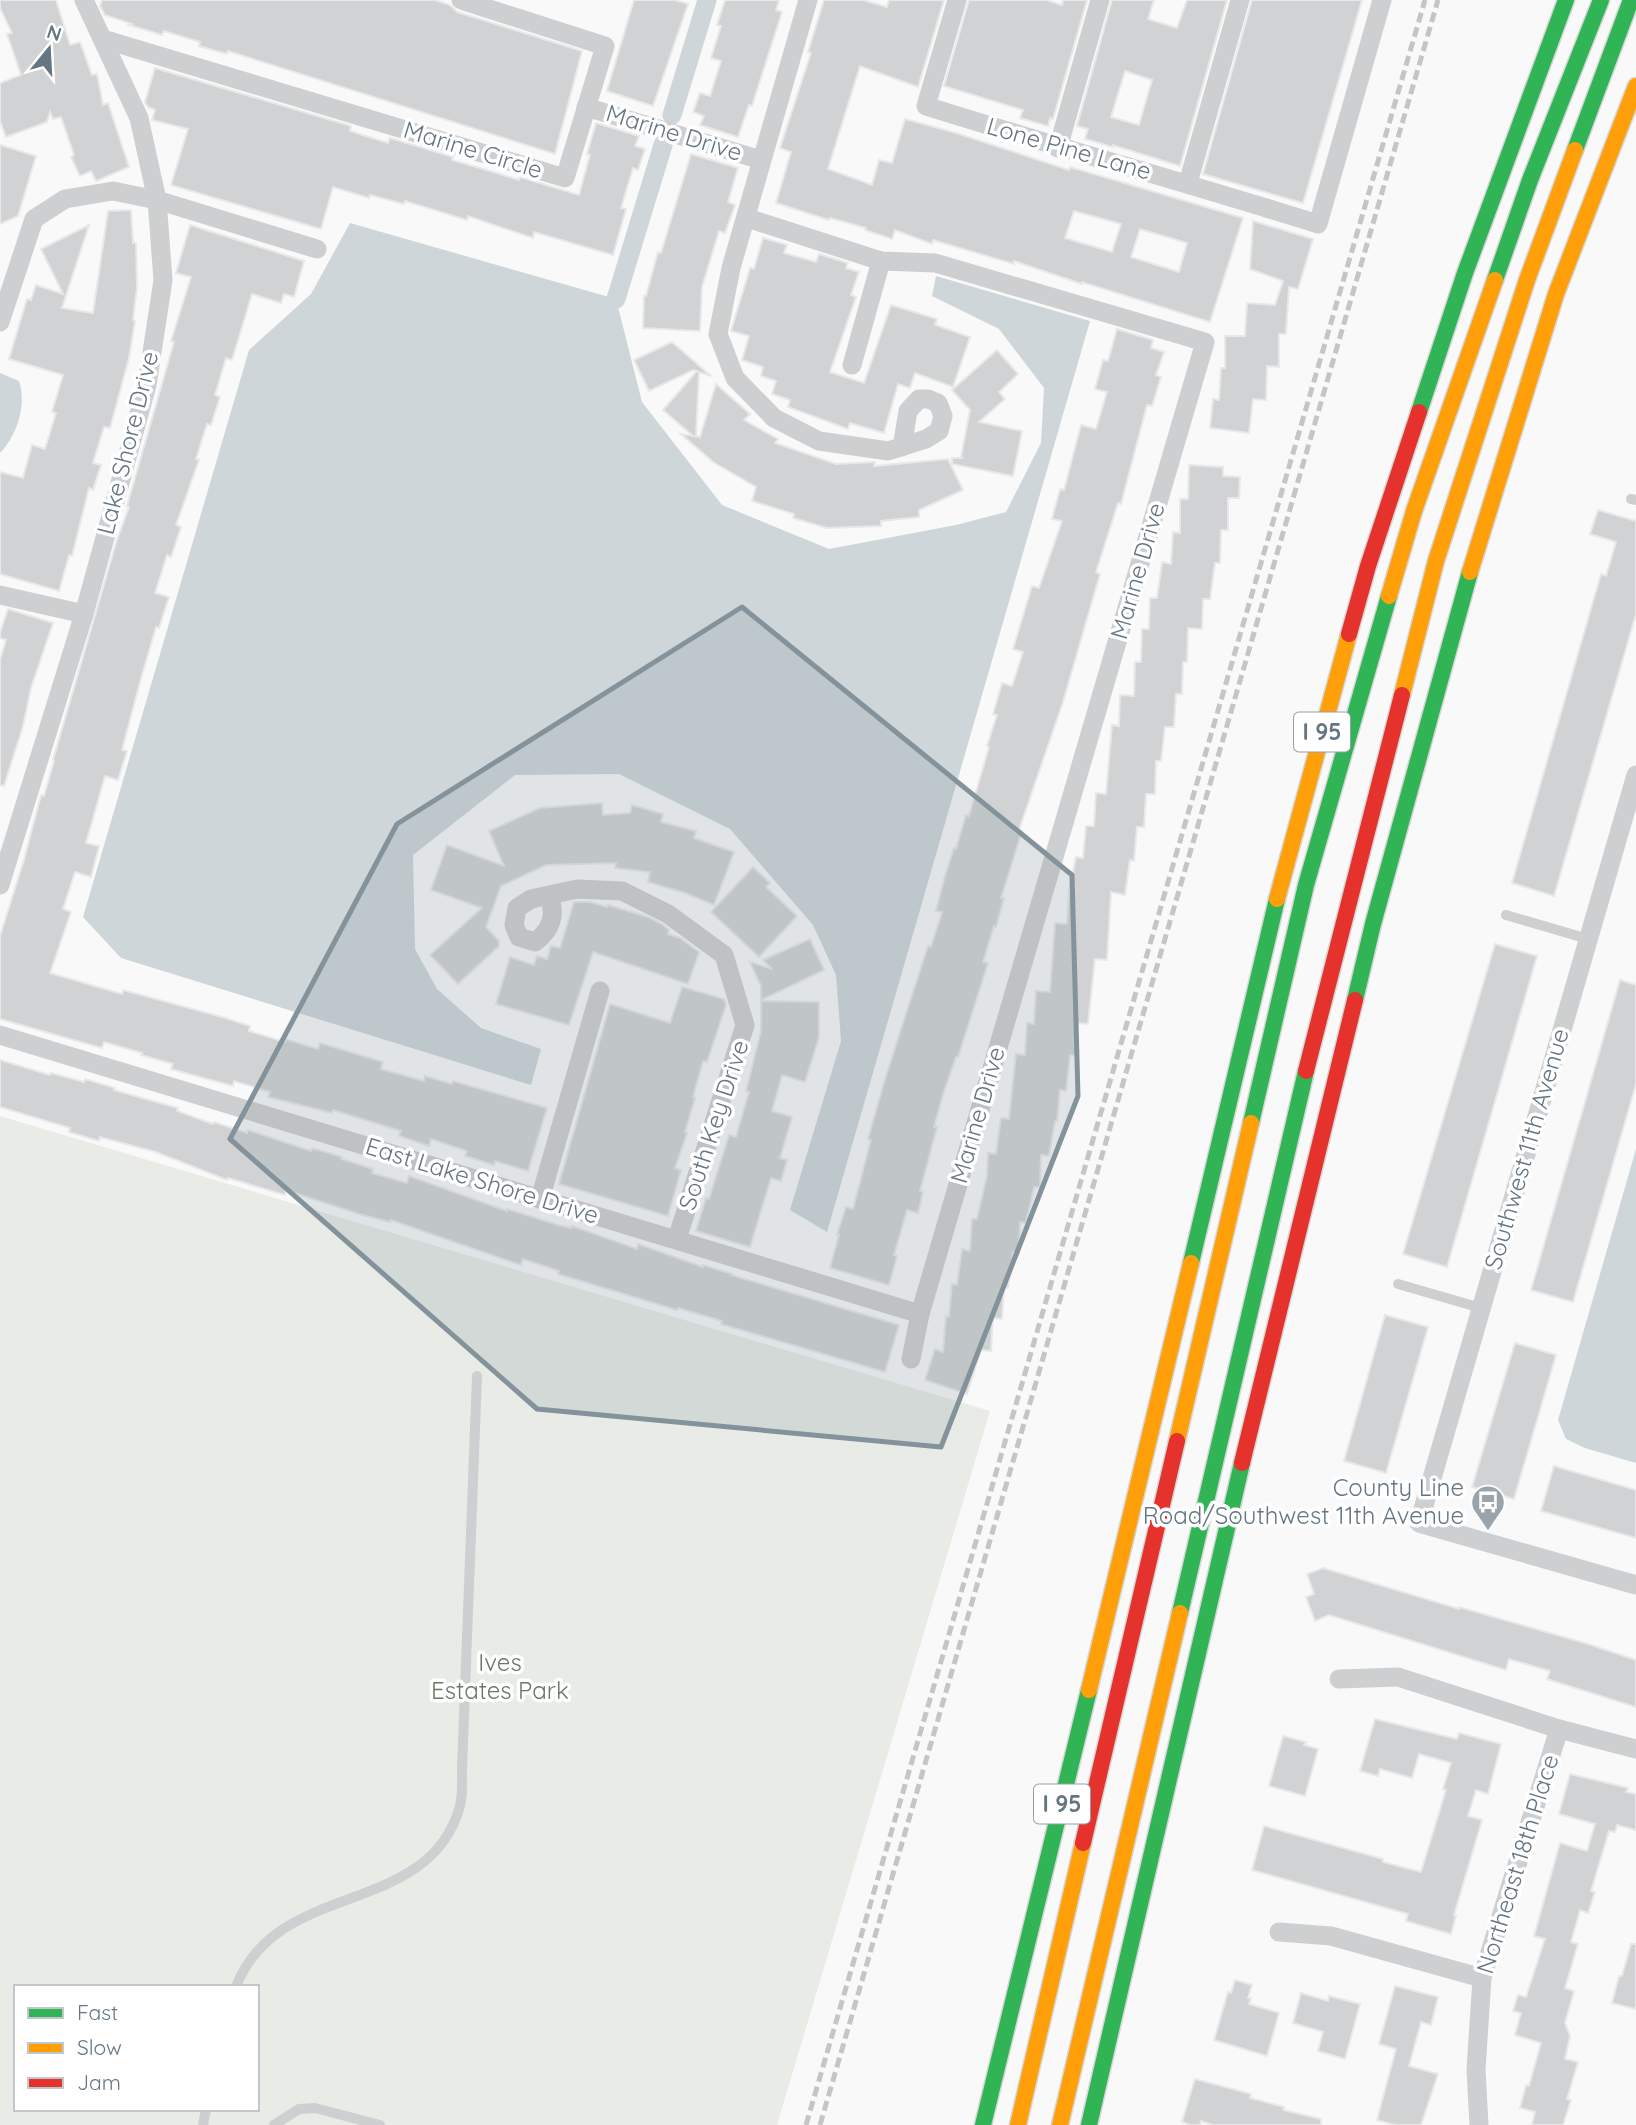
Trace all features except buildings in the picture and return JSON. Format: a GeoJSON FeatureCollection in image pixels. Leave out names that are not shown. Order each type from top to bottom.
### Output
{"type":"FeatureCollection","features":[{"type":"Feature","properties":{"kind":"highway","name":"I 95"},"geometry":{"type":"LineString","coordinates":[[983,2125],[1140,1482],[1280,888],[1312,767],[1376,541],[1465,273],[1566,0]]}},
{"type":"Feature","properties":{"kind":"highway"},"geometry":{"type":"LineString","coordinates":[[1018,2125],[1306,885],[1413,510],[1530,180],[1601,0]]}},
{"type":"Feature","properties":{"kind":"highway"},"geometry":{"type":"LineString","coordinates":[[1060,2125],[1314,1038],[1436,561],[1527,281],[1631,0]]}},
{"type":"Feature","properties":{"kind":"highway"},"geometry":{"type":"LineString","coordinates":[[1089,2125],[1234,1496],[1380,898],[1458,610],[1556,294],[1636,86]]}},
{"type":"Feature","properties":{"kind":"street","name":"Lake Shore Drive"},"geometry":{"type":"LineString","coordinates":[[0,885],[84,614],[147,385],[163,280],[157,200],[139,118],[84,0]]}},
{"type":"Feature","properties":{"kind":"street","name":"Marine Circle"},"geometry":{"type":"LineString","coordinates":[[103,39],[565,178],[605,46],[461,0]]}},
{"type":"Feature","properties":{"kind":"street","name":"Marine Drive"},"geometry":{"type":"LineString","coordinates":[[807,0],[747,218],[881,261],[935,263],[1205,342],[920,1314]]}},
{"type":"Feature","properties":{"kind":"street","name":"Lone Pine Lane"},"geometry":{"type":"LineString","coordinates":[[957,0],[926,106],[1058,148],[1188,183],[1318,224],[1381,0]]}},
{"type":"Feature","properties":{"kind":"street"},"geometry":{"type":"LineString","coordinates":[[1058,148],[1100,0]]}},
{"type":"Feature","properties":{"kind":"street"},"geometry":{"type":"LineString","coordinates":[[1188,183],[1240,0]]}},
{"type":"Feature","properties":{"kind":"street","name":"Marine Drive"},"geometry":{"type":"LineString","coordinates":[[586,107],[761,160]]}},
{"type":"Feature","properties":{"kind":"street"},"geometry":{"type":"LineString","coordinates":[[0,322],[34,219],[65,199],[113,191],[157,200],[317,249]]}},
{"type":"Feature","properties":{"kind":"street"},"geometry":{"type":"LineString","coordinates":[[747,218],[731,268],[718,334],[735,378],[774,418],[819,441],[888,451],[902,447]]}},
{"type":"Feature","properties":{"kind":"street"},"geometry":{"type":"LineString","coordinates":[[852,365],[881,261]]}},
{"type":"Feature","properties":{"kind":"street"},"geometry":{"type":"LineString","coordinates":[[0,595],[84,614]]}},
{"type":"Feature","properties":{"kind":"street","name":"Southwest 11th Avenue"},"geometry":{"type":"LineString","coordinates":[[1636,775],[1419,1523],[1636,1585]]}},
{"type":"Feature","properties":{"kind":"street","name":"South Key Drive"},"geometry":{"type":"LineString","coordinates":[[549,895],[577,889],[622,891],[668,914],[724,955],[746,1026],[677,1239]]}},
{"type":"Feature","properties":{"kind":"street"},"geometry":{"type":"LineString","coordinates":[[540,1199],[600,991]]}},
{"type":"Feature","properties":{"kind":"street","name":"East Lake Shore Drive"},"geometry":{"type":"LineString","coordinates":[[0,1035],[920,1314]]}},
{"type":"Feature","properties":{"kind":"street"},"geometry":{"type":"LineString","coordinates":[[911,1359],[920,1314]]}},
{"type":"Feature","properties":{"kind":"street"},"geometry":{"type":"LineString","coordinates":[[1339,1679],[1398,1677],[1559,1729],[1636,1749]]}},
{"type":"Feature","properties":{"kind":"street","name":"Northeast 18th Place"},"geometry":{"type":"LineString","coordinates":[[1479,2125],[1476,2070],[1482,1978],[1559,1729]]}},
{"type":"Feature","properties":{"kind":"street"},"geometry":{"type":"LineString","coordinates":[[1279,1932],[1331,1937],[1482,1978]]}},
{"type":"Feature","properties":{"kind":"lane"},"geometry":{"type":"LineString","coordinates":[[1506,915],[1588,939]]}},
{"type":"Feature","properties":{"kind":"lane"},"geometry":{"type":"LineString","coordinates":[[1398,1284],[1481,1308]]}},
{"type":"Feature","properties":{"kind":"lane"},"geometry":{"type":"LineString","coordinates":[[237,1985],[243,1969],[265,1943],[297,1919],[378,1887],[422,1866],[452,1827],[461,1791],[477,1376]]}},
{"type":"Feature","properties":{"kind":"lane"},"geometry":{"type":"LineString","coordinates":[[274,2125],[299,2109],[315,2108],[380,2125]]}},
{"type":"Feature","properties":{"kind":"highlighted area"},"geometry":{"type":"Polygon","coordinates":[[[742,607],[1072,875],[1078,1096],[941,1447],[537,1409],[230,1139],[397,824],[742,607]]]}},
{"type":"Feature","properties":{"kind":"green space","name":"Ives Estates Park"},"geometry":{"type":"Polygon","coordinates":[[[0,1116],[990,1411],[777,2125],[0,2125],[0,1116]]]}},
{"type":"Feature","properties":{"kind":"shaded area"},"geometry":{"type":"Polygon","coordinates":[[[350,223],[616,299],[642,402],[722,505],[829,549],[956,525],[1006,512],[1041,443],[1044,388],[999,329],[932,296],[936,276],[1090,321],[827,1232],[790,1210],[841,1041],[836,975],[813,925],[730,829],[619,774],[515,775],[413,855],[415,949],[437,989],[481,1028],[541,1049],[531,1085],[121,958],[83,917],[249,350],[311,294],[350,223]]]}},
{"type":"Feature","properties":{"kind":"shaded area"},"geometry":{"type":"Polygon","coordinates":[[[0,373],[19,381],[22,400],[16,429],[0,453],[0,373]]]}},
{"type":"Feature","properties":{"kind":"shaded area"},"geometry":{"type":"Polygon","coordinates":[[[1636,1149],[1636,1463],[1585,1448],[1566,1439],[1558,1420],[1636,1149]]]}},
{"type":"Feature","properties":{"kind":"waterway"},"geometry":{"type":"LineString","coordinates":[[672,115],[707,0]]}},
{"type":"Feature","properties":{"kind":"waterway"},"geometry":{"type":"LineString","coordinates":[[616,299],[663,145]]}},
{"type":"Feature","properties":{"kind":"railway"},"geometry":{"type":"LineString","coordinates":[[806,2125],[1425,0]]}},
{"type":"Feature","properties":{"kind":"railway"},"geometry":{"type":"LineString","coordinates":[[820,2125],[1438,0]]}},
{"type":"Feature","properties":{"kind":"traffic: fast"},"geometry":{"type":"LineString","coordinates":[[1419,412],[1465,273],[1566,0]]}},
{"type":"Feature","properties":{"kind":"traffic: fast"},"geometry":{"type":"LineString","coordinates":[[1495,280],[1530,180],[1601,0]]}},
{"type":"Feature","properties":{"kind":"traffic: fast"},"geometry":{"type":"LineString","coordinates":[[1575,150],[1631,0]]}},
{"type":"Feature","properties":{"kind":"traffic: fast"},"geometry":{"type":"LineString","coordinates":[[1355,1000],[1373,924],[1470,572]]}},
{"type":"Feature","properties":{"kind":"traffic: fast"},"geometry":{"type":"LineString","coordinates":[[1251,1123],[1306,885],[1389,596]]}},
{"type":"Feature","properties":{"kind":"traffic: fast"},"geometry":{"type":"LineString","coordinates":[[1191,1263],[1277,899]]}},
{"type":"Feature","properties":{"kind":"traffic: fast"},"geometry":{"type":"LineString","coordinates":[[1180,1613],[1306,1071]]}},
{"type":"Feature","properties":{"kind":"traffic: fast"},"geometry":{"type":"LineString","coordinates":[[1089,2125],[1242,1463]]}},
{"type":"Feature","properties":{"kind":"traffic: fast"},"geometry":{"type":"LineString","coordinates":[[983,2125],[1089,1690]]}},
{"type":"Feature","properties":{"kind":"traffic: slow"},"geometry":{"type":"LineString","coordinates":[[1470,572],[1556,294],[1636,86]]}},
{"type":"Feature","properties":{"kind":"traffic: slow"},"geometry":{"type":"LineString","coordinates":[[1402,695],[1436,561],[1527,280],[1575,150]]}},
{"type":"Feature","properties":{"kind":"traffic: slow"},"geometry":{"type":"LineString","coordinates":[[1389,596],[1414,511],[1495,280]]}},
{"type":"Feature","properties":{"kind":"traffic: slow"},"geometry":{"type":"LineString","coordinates":[[1277,899],[1349,634]]}},
{"type":"Feature","properties":{"kind":"traffic: slow"},"geometry":{"type":"LineString","coordinates":[[1177,1441],[1251,1123]]}},
{"type":"Feature","properties":{"kind":"traffic: slow"},"geometry":{"type":"LineString","coordinates":[[1089,1690],[1191,1263]]}},
{"type":"Feature","properties":{"kind":"traffic: slow"},"geometry":{"type":"LineString","coordinates":[[1060,2125],[1180,1613]]}},
{"type":"Feature","properties":{"kind":"traffic: slow"},"geometry":{"type":"LineString","coordinates":[[1018,2125],[1083,1843]]}},
{"type":"Feature","properties":{"kind":"traffic: jam"},"geometry":{"type":"LineString","coordinates":[[1349,634],[1368,566],[1419,412]]}},
{"type":"Feature","properties":{"kind":"traffic: jam"},"geometry":{"type":"LineString","coordinates":[[1306,1071],[1402,695]]}},
{"type":"Feature","properties":{"kind":"traffic: jam"},"geometry":{"type":"LineString","coordinates":[[1242,1463],[1355,1000]]}},
{"type":"Feature","properties":{"kind":"traffic: jam"},"geometry":{"type":"LineString","coordinates":[[1083,1843],[1177,1441]]}},
{"type":"Feature","properties":{"kind":"place","name":"County Line Road/Southwest 11th Avenue"},"geometry":{"type":"Point","coordinates":[1488,1532]}}]}
